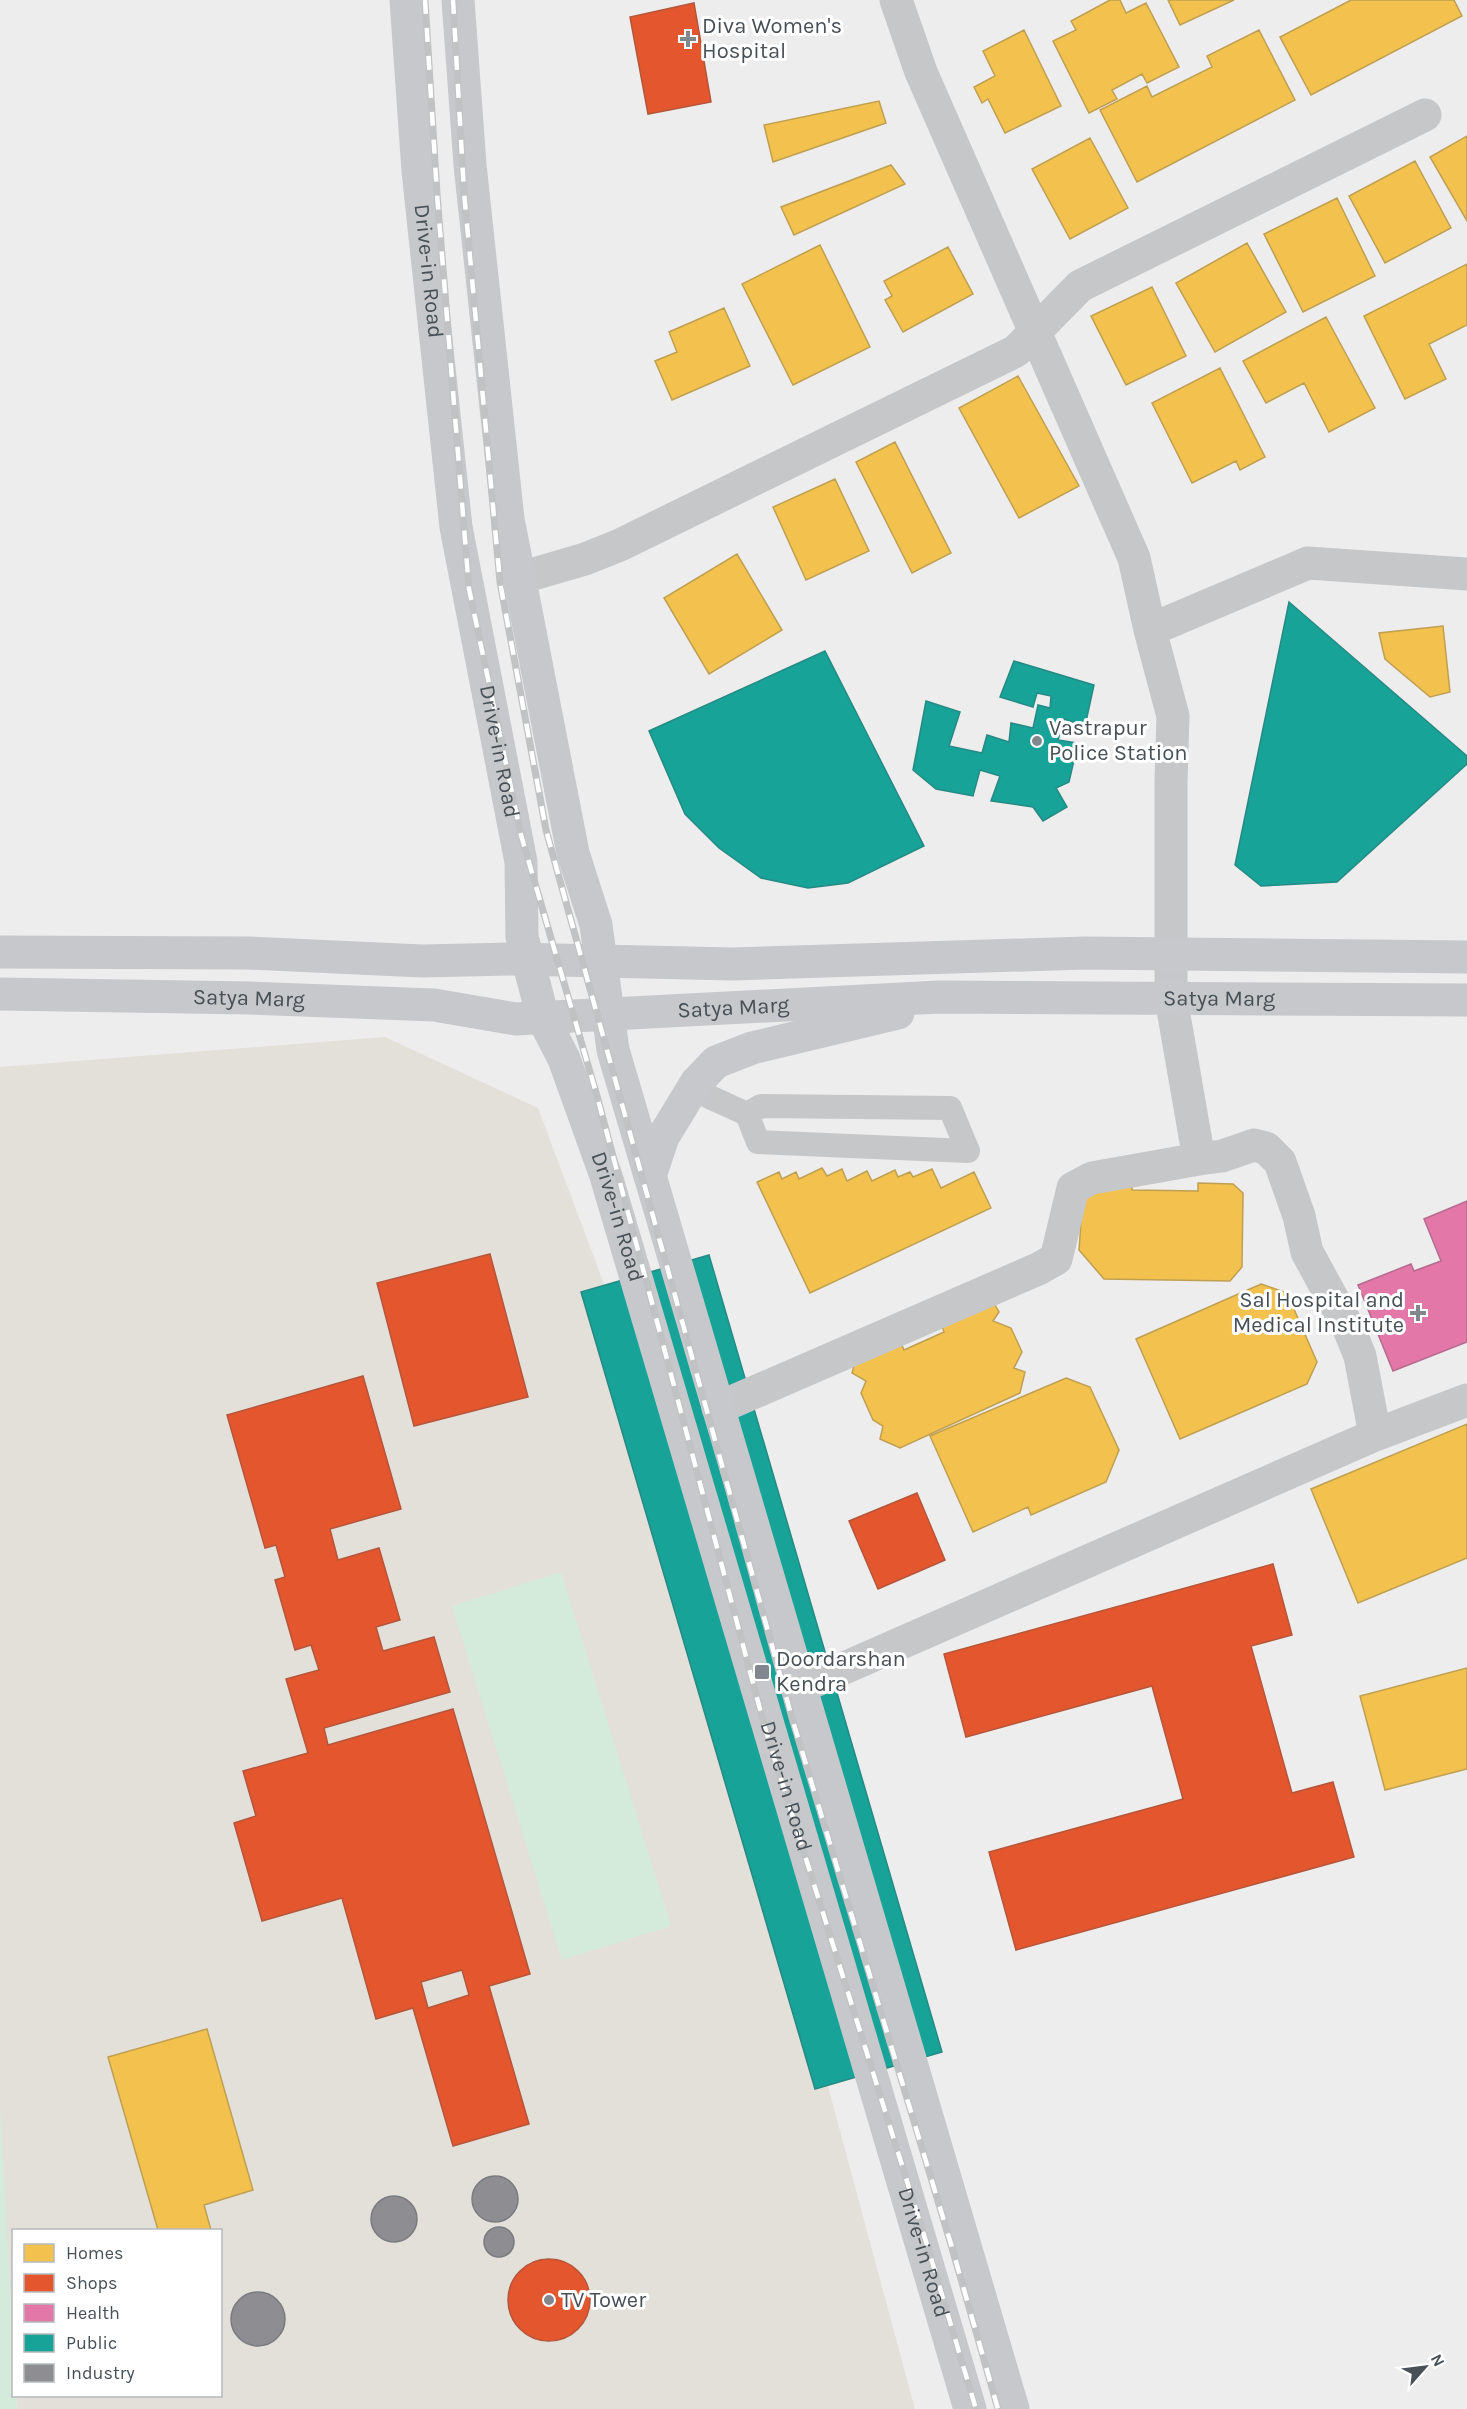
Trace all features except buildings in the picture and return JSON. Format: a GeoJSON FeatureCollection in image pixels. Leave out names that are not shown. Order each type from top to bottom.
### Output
{"type":"FeatureCollection","features":[{"type":"Feature","properties":{"kind":"main road","name":"Drive-in Road"},"geometry":{"type":"LineString","coordinates":[[406,0],[418,171],[456,527],[522,862],[522,937],[527,960],[543,1018],[564,1059],[606,1176],[970,2409]]}},
{"type":"Feature","properties":{"kind":"main road","name":"Drive-in Road"},"geometry":{"type":"LineString","coordinates":[[458,0],[471,177],[508,519],[573,853],[596,925],[613,1050],[1013,2409]]}},
{"type":"Feature","properties":{"kind":"main road","name":"Satya Marg"},"geometry":{"type":"LineString","coordinates":[[0,952],[248,953],[422,961],[527,960],[733,964],[1085,953],[1467,957]]}},
{"type":"Feature","properties":{"kind":"main road","name":"Satya Marg"},"geometry":{"type":"LineString","coordinates":[[0,994],[238,997],[434,1005],[516,1020],[744,1005],[939,997],[1467,1000]]}},
{"type":"Feature","properties":{"kind":"main road"},"geometry":{"type":"LineString","coordinates":[[650,1176],[663,1137],[692,1089],[716,1062],[752,1048],[896,1014],[939,997]]}},
{"type":"Feature","properties":{"kind":"street"},"geometry":{"type":"LineString","coordinates":[[896,0],[921,72],[1134,558],[1173,716],[1171,998],[1199,1159]]}},
{"type":"Feature","properties":{"kind":"street"},"geometry":{"type":"LineString","coordinates":[[520,578],[585,559],[620,545],[1016,351],[1080,286],[1425,115]]}},
{"type":"Feature","properties":{"kind":"street"},"geometry":{"type":"LineString","coordinates":[[1150,630],[1308,563],[1467,574]]}},
{"type":"Feature","properties":{"kind":"street"},"geometry":{"type":"LineString","coordinates":[[718,1408],[1038,1269],[1056,1259],[1073,1188],[1092,1178],[1222,1156],[1254,1145],[1266,1148],[1280,1161],[1299,1216],[1307,1252],[1349,1329],[1360,1356],[1375,1435]]}},
{"type":"Feature","properties":{"kind":"street"},"geometry":{"type":"LineString","coordinates":[[801,1687],[1375,1435],[1467,1400]]}},
{"type":"Feature","properties":{"kind":"lane"},"geometry":{"type":"LineString","coordinates":[[692,1089],[747,1114],[758,1142],[968,1151],[950,1108],[761,1106],[747,1114]]}},
{"type":"Feature","properties":{"kind":"shaded area","name":"Doordarshan Kendra"},"geometry":{"type":"Polygon","coordinates":[[[385,1037],[538,1108],[631,1356],[915,2409],[17,2409],[16,2397],[222,2397],[222,2229],[12,2229],[12,2346],[0,2167],[0,1067],[385,1037]]]}},
{"type":"Feature","properties":{"kind":"green space"},"geometry":{"type":"Polygon","coordinates":[[[561,1572],[671,1926],[562,1960],[452,1606],[561,1572]]]}},
{"type":"Feature","properties":{"kind":"green space"},"geometry":{"type":"Polygon","coordinates":[[[0,2104],[12,2325],[12,2397],[16,2397],[17,2409],[0,2409],[0,2104]]]}},
{"type":"Feature","properties":{"kind":"railway"},"geometry":{"type":"LineString","coordinates":[[425,0],[437,194],[469,589],[521,835],[597,1096],[765,1728],[976,2409]]}},
{"type":"Feature","properties":{"kind":"railway"},"geometry":{"type":"LineString","coordinates":[[453,0],[464,192],[500,582],[546,830],[792,1718],[951,2244],[998,2409]]}},
{"type":"Feature","properties":{"kind":"place","name":"Diva Women's Hospital"},"geometry":{"type":"Point","coordinates":[688,39]}},
{"type":"Feature","properties":{"kind":"place","name":"Vastrapur Police Station"},"geometry":{"type":"Point","coordinates":[1037,741]}},
{"type":"Feature","properties":{"kind":"place","name":"Sal Hospital and Medical Institute"},"geometry":{"type":"Point","coordinates":[1418,1313]}},
{"type":"Feature","properties":{"kind":"place","name":"Doordarshan Kendra"},"geometry":{"type":"Point","coordinates":[762,1672]}},
{"type":"Feature","properties":{"kind":"place","name":"TV Tower"},"geometry":{"type":"Point","coordinates":[549,2300]}}]}
